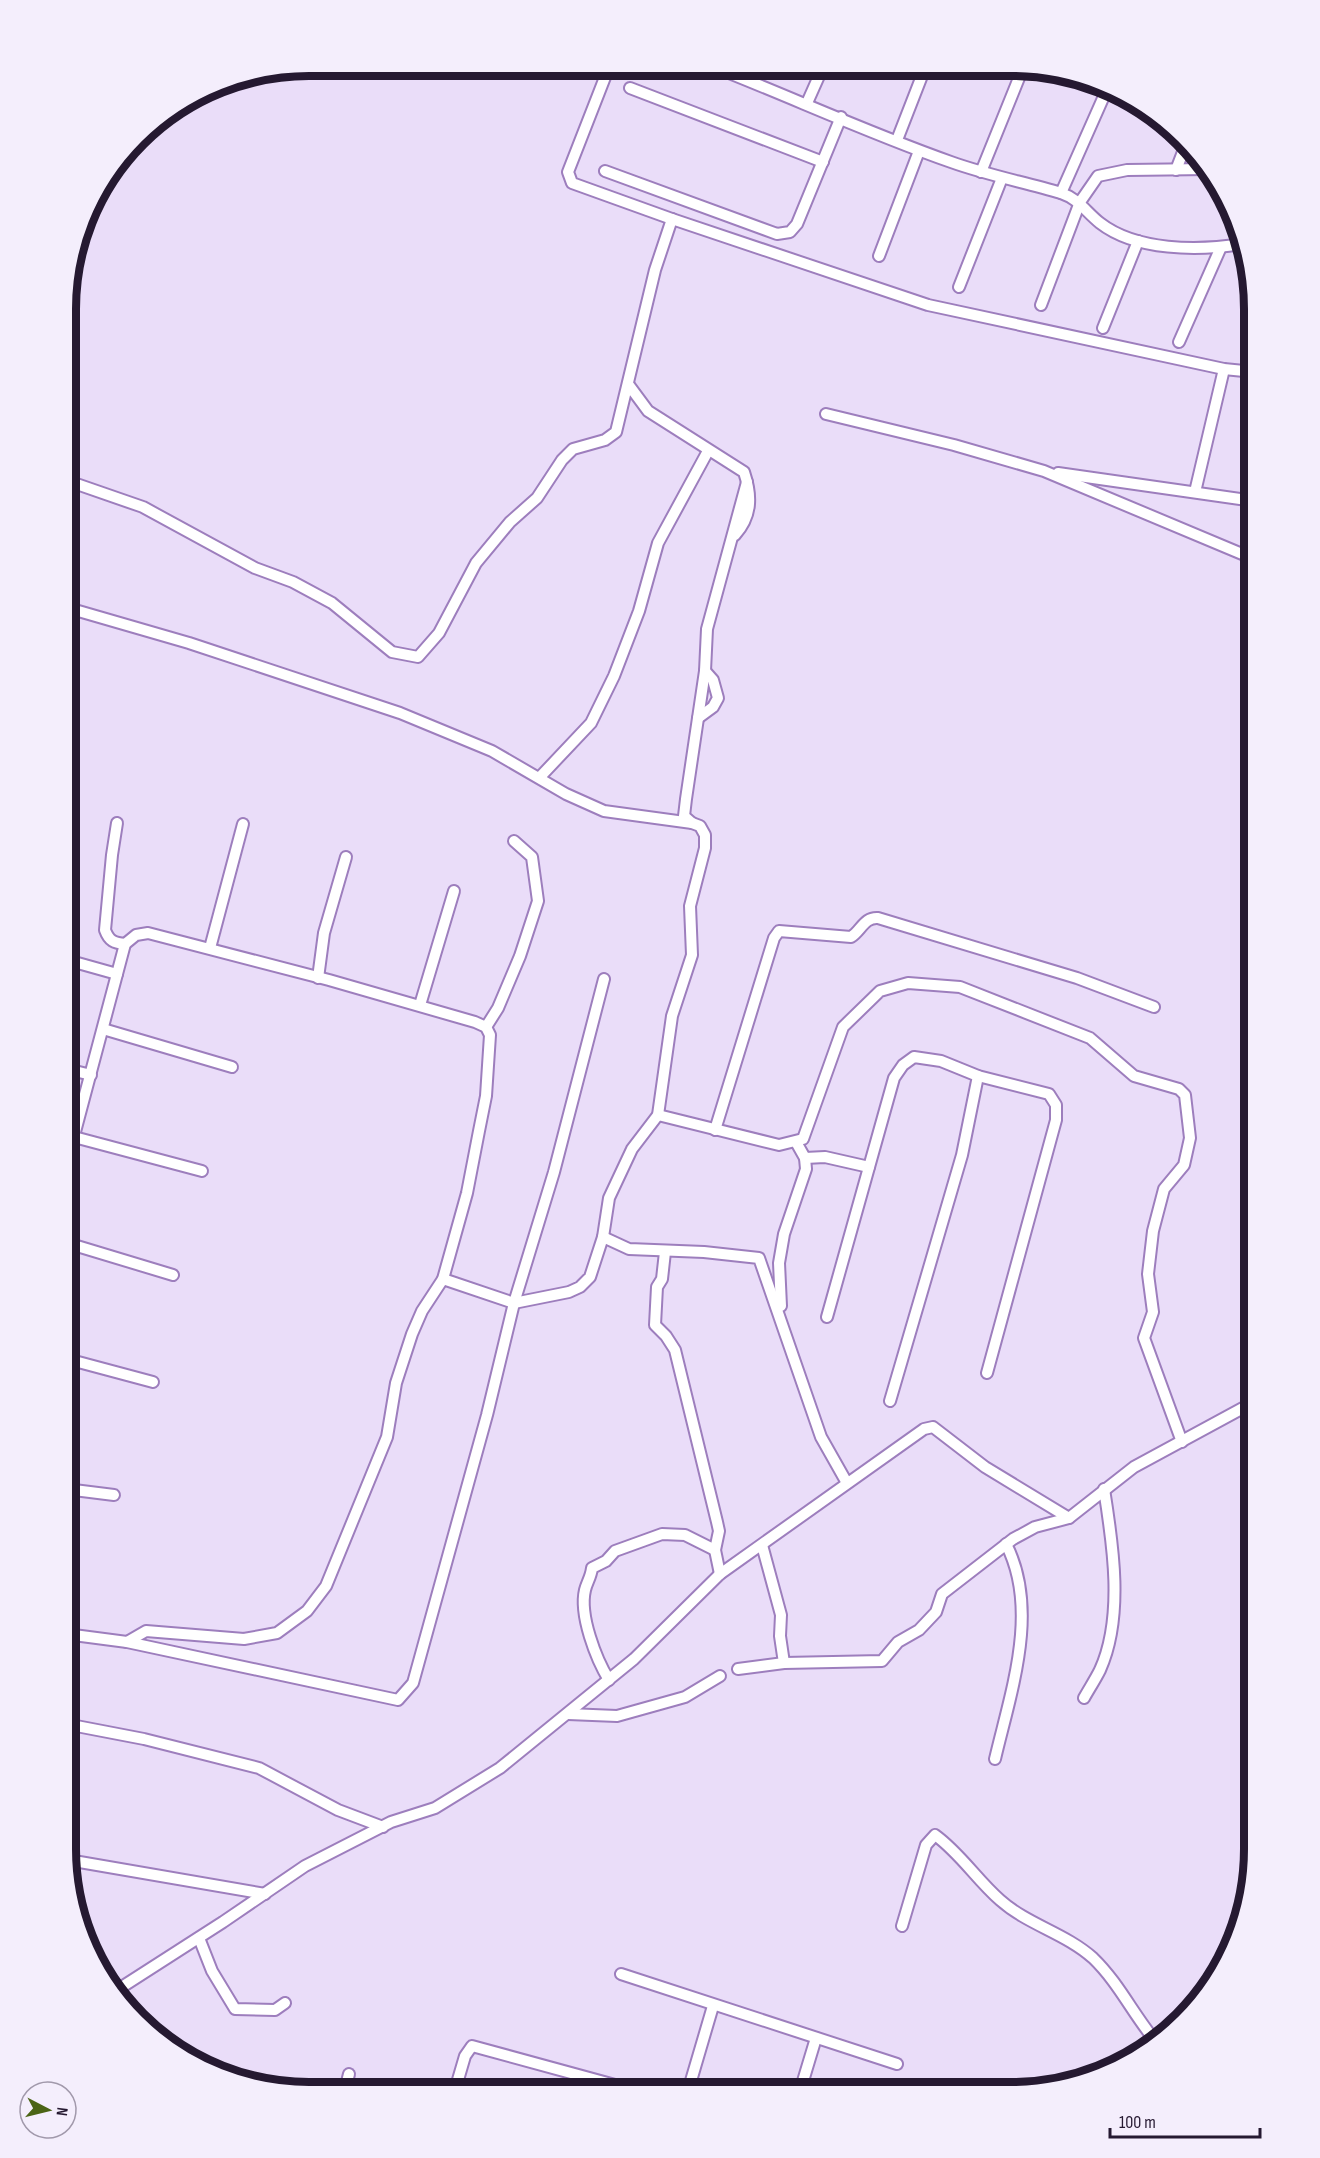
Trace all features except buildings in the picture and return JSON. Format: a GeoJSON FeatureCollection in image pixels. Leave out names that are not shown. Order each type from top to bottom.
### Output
{"type":"FeatureCollection","features":[{"type":"Feature","properties":{"kind":"street"},"geometry":{"type":"LineString","coordinates":[[605,76],[568,172],[568,178],[572,183],[928,305],[1224,369],[1244,371]]}},
{"type":"Feature","properties":{"kind":"street"},"geometry":{"type":"LineString","coordinates":[[737,76],[919,151],[981,172],[1061,194],[1080,202],[1100,224],[1138,241],[1160,245],[1221,247],[1235,245]]}},
{"type":"Feature","properties":{"kind":"street"},"geometry":{"type":"LineString","coordinates":[[807,103],[819,76]]}},
{"type":"Feature","properties":{"kind":"street"},"geometry":{"type":"LineString","coordinates":[[897,140],[922,76]]}},
{"type":"Feature","properties":{"kind":"street"},"geometry":{"type":"LineString","coordinates":[[981,172],[1020,77]]}},
{"type":"Feature","properties":{"kind":"street"},"geometry":{"type":"LineString","coordinates":[[630,88],[823,162]]}},
{"type":"Feature","properties":{"kind":"street"},"geometry":{"type":"LineString","coordinates":[[1061,194],[1104,96]]}},
{"type":"Feature","properties":{"kind":"street"},"geometry":{"type":"LineString","coordinates":[[605,171],[777,234],[790,232],[797,224],[841,117]]}},
{"type":"Feature","properties":{"kind":"street"},"geometry":{"type":"LineString","coordinates":[[879,256],[919,151]]}},
{"type":"Feature","properties":{"kind":"street"},"geometry":{"type":"LineString","coordinates":[[1176,170],[1183,153]]}},
{"type":"Feature","properties":{"kind":"street"},"geometry":{"type":"LineString","coordinates":[[1041,305],[1080,202],[1098,176],[1127,170],[1196,169]]}},
{"type":"Feature","properties":{"kind":"street"},"geometry":{"type":"LineString","coordinates":[[959,286],[1002,178]]}},
{"type":"Feature","properties":{"kind":"street"},"geometry":{"type":"LineString","coordinates":[[76,484],[143,507],[255,568],[293,582],[332,603],[392,652],[418,657],[439,633],[477,563],[510,522],[537,498],[562,460],[573,449],[605,440],[616,432],[655,270],[672,219]]}},
{"type":"Feature","properties":{"kind":"street"},"geometry":{"type":"LineString","coordinates":[[1103,328],[1138,241]]}},
{"type":"Feature","properties":{"kind":"street"},"geometry":{"type":"LineString","coordinates":[[1179,342],[1221,247]]}},
{"type":"Feature","properties":{"kind":"street"},"geometry":{"type":"LineString","coordinates":[[1195,492],[1224,369]]}},
{"type":"Feature","properties":{"kind":"street"},"geometry":{"type":"LineString","coordinates":[[627,384],[648,411],[744,472],[747,482],[706,629],[705,671],[684,816],[692,823]]}},
{"type":"Feature","properties":{"kind":"street"},"geometry":{"type":"LineString","coordinates":[[826,414],[954,445],[1044,471],[1244,556]]}},
{"type":"Feature","properties":{"kind":"street"},"geometry":{"type":"LineString","coordinates":[[540,777],[591,723],[614,676],[639,611],[658,543],[708,451]]}},
{"type":"Feature","properties":{"kind":"street"},"geometry":{"type":"LineString","coordinates":[[1044,471],[1244,499]]}},
{"type":"Feature","properties":{"kind":"street"},"geometry":{"type":"LineString","coordinates":[[76,610],[189,643],[400,713],[492,751],[566,794],[604,811],[692,823],[700,826],[705,835],[705,848],[690,906],[692,955],[672,1016],[658,1115],[632,1149],[609,1198],[603,1237],[590,1277],[580,1287],[513,1303],[443,1279]]}},
{"type":"Feature","properties":{"kind":"street"},"geometry":{"type":"LineString","coordinates":[[698,718],[713,707],[718,698],[713,680],[705,671]]}},
{"type":"Feature","properties":{"kind":"street"},"geometry":{"type":"LineString","coordinates":[[117,823],[110,866],[105,930],[108,938],[114,943],[125,944]]}},
{"type":"Feature","properties":{"kind":"street"},"geometry":{"type":"LineString","coordinates":[[210,948],[243,824]]}},
{"type":"Feature","properties":{"kind":"street"},"geometry":{"type":"LineString","coordinates":[[486,1028],[498,1008],[520,956],[538,901],[532,857],[514,841]]}},
{"type":"Feature","properties":{"kind":"street"},"geometry":{"type":"LineString","coordinates":[[318,978],[324,933],[346,857]]}},
{"type":"Feature","properties":{"kind":"street"},"geometry":{"type":"LineString","coordinates":[[420,1005],[454,891]]}},
{"type":"Feature","properties":{"kind":"street"},"geometry":{"type":"LineString","coordinates":[[715,1130],[774,938],[779,931],[851,937],[866,921],[878,918],[1077,978],[1154,1007]]}},
{"type":"Feature","properties":{"kind":"street"},"geometry":{"type":"LineString","coordinates":[[76,1130],[125,944],[136,935],[148,933],[210,948],[420,1005],[486,1028],[490,1035],[484,1107],[467,1193],[443,1279],[422,1311],[412,1334],[396,1383],[387,1437],[326,1586],[307,1611],[278,1633],[244,1639],[146,1631],[127,1642]]}},
{"type":"Feature","properties":{"kind":"street"},"geometry":{"type":"LineString","coordinates":[[76,963],[117,974]]}},
{"type":"Feature","properties":{"kind":"street"},"geometry":{"type":"LineString","coordinates":[[76,1635],[127,1642],[398,1700],[407,1692],[413,1683],[487,1415],[513,1303],[554,1172],[604,979]]}},
{"type":"Feature","properties":{"kind":"street"},"geometry":{"type":"LineString","coordinates":[[658,1115],[779,1145],[803,1139],[843,1027],[880,991],[908,983],[960,987],[1090,1038],[1134,1076],[1179,1089],[1185,1095],[1190,1138],[1184,1165],[1164,1190],[1153,1231],[1148,1274],[1153,1311],[1144,1338],[1182,1442]]}},
{"type":"Feature","properties":{"kind":"street"},"geometry":{"type":"LineString","coordinates":[[103,1029],[232,1066]]}},
{"type":"Feature","properties":{"kind":"street"},"geometry":{"type":"LineString","coordinates":[[827,1317],[894,1078],[903,1065],[914,1057],[932,1059],[978,1076],[1049,1094],[1056,1105],[1056,1120],[987,1373]]}},
{"type":"Feature","properties":{"kind":"street"},"geometry":{"type":"LineString","coordinates":[[76,1071],[91,1075]]}},
{"type":"Feature","properties":{"kind":"street"},"geometry":{"type":"LineString","coordinates":[[890,1401],[962,1155],[978,1076]]}},
{"type":"Feature","properties":{"kind":"street"},"geometry":{"type":"LineString","coordinates":[[76,1138],[202,1171]]}},
{"type":"Feature","properties":{"kind":"street"},"geometry":{"type":"LineString","coordinates":[[783,1328],[779,1263],[784,1234],[803,1182],[805,1158],[796,1142]]}},
{"type":"Feature","properties":{"kind":"street"},"geometry":{"type":"LineString","coordinates":[[805,1158],[825,1157],[869,1167]]}},
{"type":"Feature","properties":{"kind":"street"},"geometry":{"type":"LineString","coordinates":[[603,1237],[629,1249],[713,1252],[759,1258],[821,1437],[848,1483]]}},
{"type":"Feature","properties":{"kind":"street"},"geometry":{"type":"LineString","coordinates":[[76,1246],[173,1275]]}},
{"type":"Feature","properties":{"kind":"street"},"geometry":{"type":"LineString","coordinates":[[665,1252],[662,1279],[657,1287],[655,1325],[675,1350],[689,1400],[719,1531],[715,1550],[720,1574]]}},
{"type":"Feature","properties":{"kind":"street"},"geometry":{"type":"LineString","coordinates":[[76,1361],[153,1382]]}},
{"type":"Feature","properties":{"kind":"street"},"geometry":{"type":"LineString","coordinates":[[738,1669],[784,1663],[882,1661],[898,1642],[919,1630],[936,1612],[942,1594],[987,1562],[1005,1544],[1035,1527],[1069,1518],[1134,1467],[1244,1408]]}},
{"type":"Feature","properties":{"kind":"street"},"geometry":{"type":"LineString","coordinates":[[122,1987],[305,1866],[391,1822],[435,1808],[482,1779],[568,1714],[634,1659],[720,1574],[924,1429],[933,1426],[985,1467],[1069,1518]]}},
{"type":"Feature","properties":{"kind":"street"},"geometry":{"type":"LineString","coordinates":[[1084,1698],[1100,1668],[1110,1634],[1113,1609],[1113,1570],[1104,1489]]}},
{"type":"Feature","properties":{"kind":"street"},"geometry":{"type":"LineString","coordinates":[[76,1490],[114,1495]]}},
{"type":"Feature","properties":{"kind":"street"},"geometry":{"type":"LineString","coordinates":[[609,1680],[596,1656],[584,1606],[585,1588],[591,1581],[592,1568],[606,1561],[615,1551],[662,1534],[685,1535],[715,1550]]}},
{"type":"Feature","properties":{"kind":"street"},"geometry":{"type":"LineString","coordinates":[[995,1759],[1021,1636],[1020,1583],[1015,1563],[1005,1544]]}},
{"type":"Feature","properties":{"kind":"street"},"geometry":{"type":"LineString","coordinates":[[762,1545],[781,1615],[780,1636],[784,1663]]}},
{"type":"Feature","properties":{"kind":"street"},"geometry":{"type":"LineString","coordinates":[[568,1714],[616,1716],[685,1697],[720,1676]]}},
{"type":"Feature","properties":{"kind":"street"},"geometry":{"type":"LineString","coordinates":[[76,1726],[144,1739],[259,1768],[338,1810],[383,1827]]}},
{"type":"Feature","properties":{"kind":"street"},"geometry":{"type":"LineString","coordinates":[[902,1926],[926,1845],[935,1835],[967,1862],[999,1900],[1030,1921],[1059,1933],[1093,1958],[1117,1986],[1150,2034]]}},
{"type":"Feature","properties":{"kind":"street"},"geometry":{"type":"LineString","coordinates":[[77,1862],[265,1894]]}},
{"type":"Feature","properties":{"kind":"street"},"geometry":{"type":"LineString","coordinates":[[199,1938],[212,1971],[235,2009],[275,2010],[285,2002]]}},
{"type":"Feature","properties":{"kind":"street"},"geometry":{"type":"LineString","coordinates":[[621,1974],[713,2006],[897,2064]]}},
{"type":"Feature","properties":{"kind":"street"},"geometry":{"type":"LineString","coordinates":[[691,2082],[713,2006]]}},
{"type":"Feature","properties":{"kind":"street"},"geometry":{"type":"LineString","coordinates":[[803,2082],[816,2038]]}},
{"type":"Feature","properties":{"kind":"street"},"geometry":{"type":"LineString","coordinates":[[457,2082],[465,2056],[472,2046],[604,2082]]}},
{"type":"Feature","properties":{"kind":"street"},"geometry":{"type":"LineString","coordinates":[[347,2082],[349,2074]]}}]}
